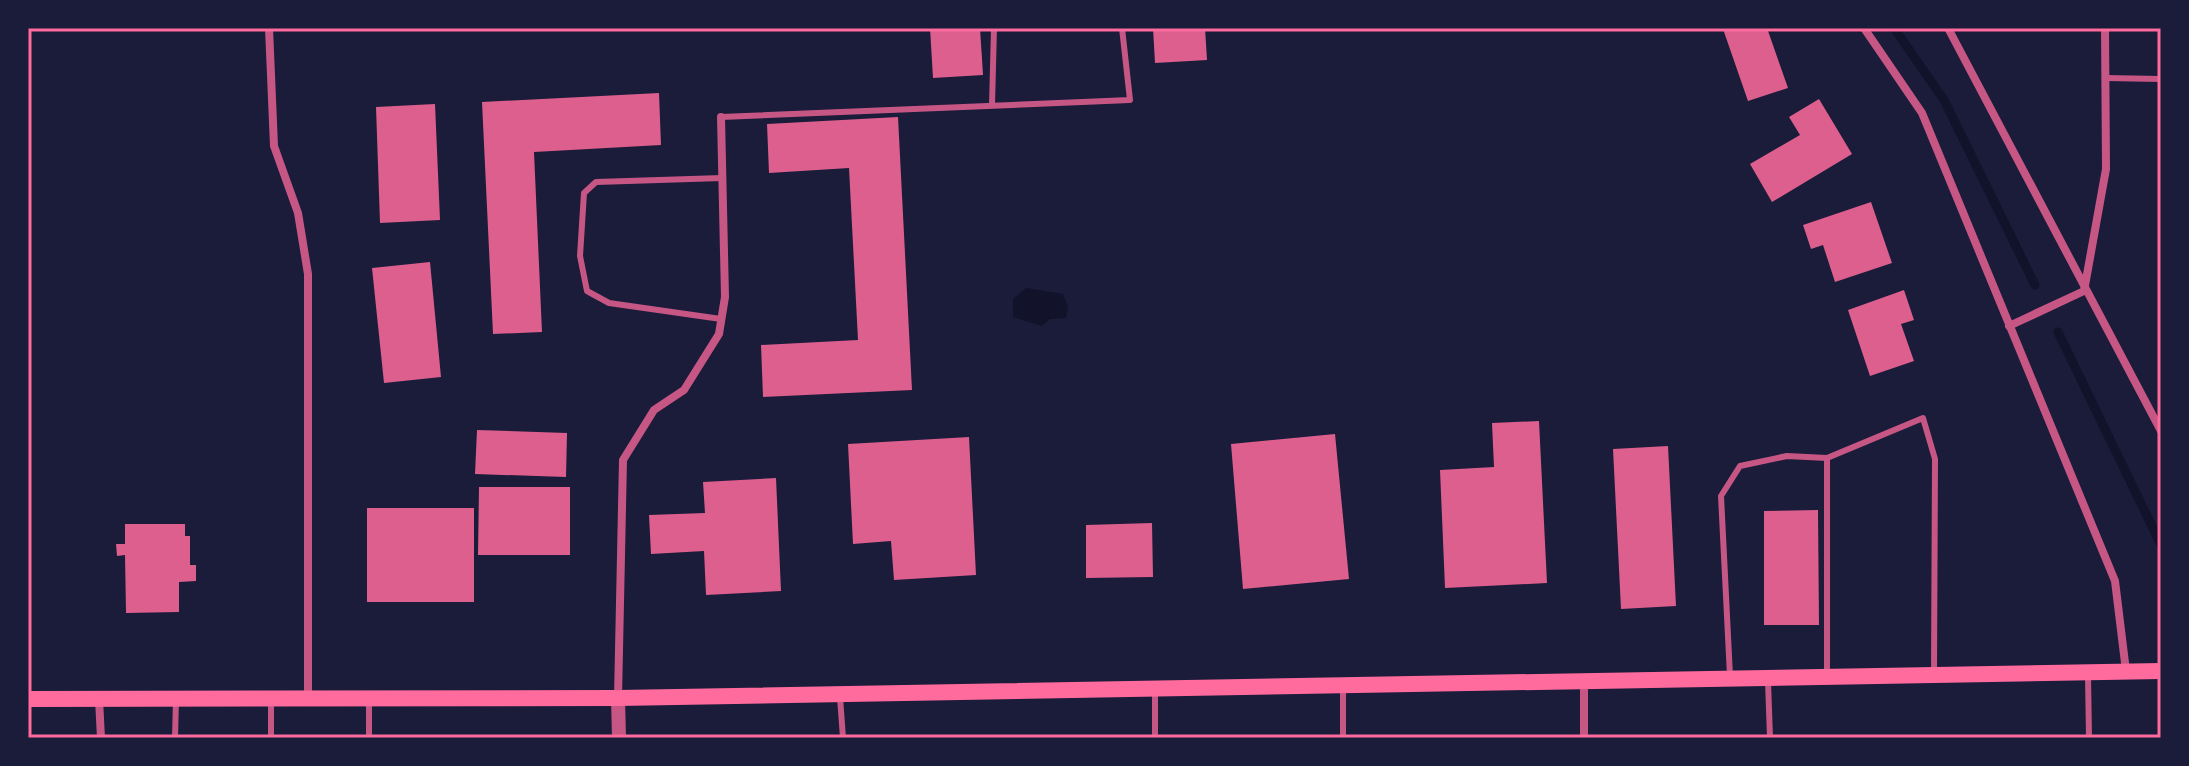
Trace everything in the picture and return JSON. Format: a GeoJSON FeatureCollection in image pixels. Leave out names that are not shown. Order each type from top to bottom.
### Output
{"type":"FeatureCollection","features":[{"type":"Feature","properties":{"kind":"main road"},"geometry":{"type":"LineString","coordinates":[[28,699],[271,701],[618,698],[2161,671]]}},
{"type":"Feature","properties":{"kind":"street"},"geometry":{"type":"LineString","coordinates":[[269,28],[274,146],[298,213],[308,274],[308,700]]}},
{"type":"Feature","properties":{"kind":"street"},"geometry":{"type":"LineString","coordinates":[[1864,28],[1922,113],[2115,581],[2126,671]]}},
{"type":"Feature","properties":{"kind":"street"},"geometry":{"type":"LineString","coordinates":[[1948,28],[2084,291],[2161,431]]}},
{"type":"Feature","properties":{"kind":"street"},"geometry":{"type":"LineString","coordinates":[[2084,291],[2106,169],[2105,28]]}},
{"type":"Feature","properties":{"kind":"street"},"geometry":{"type":"LineString","coordinates":[[619,738],[623,460],[654,410],[684,390],[710,351],[721,319],[725,297],[721,117]]}},
{"type":"Feature","properties":{"kind":"street"},"geometry":{"type":"LineString","coordinates":[[2009,326],[2084,291]]}},
{"type":"Feature","properties":{"kind":"street"},"geometry":{"type":"LineString","coordinates":[[1584,681],[1584,738]]}},
{"type":"Feature","properties":{"kind":"street"},"geometry":{"type":"LineString","coordinates":[[99,698],[101,738]]}},
{"type":"Feature","properties":{"kind":"lane"},"geometry":{"type":"LineString","coordinates":[[992,105],[994,28]]}},
{"type":"Feature","properties":{"kind":"lane"},"geometry":{"type":"LineString","coordinates":[[721,117],[1130,100],[1122,28]]}},
{"type":"Feature","properties":{"kind":"lane"},"geometry":{"type":"LineString","coordinates":[[2105,78],[2161,79]]}},
{"type":"Feature","properties":{"kind":"lane"},"geometry":{"type":"LineString","coordinates":[[721,319],[609,303],[587,291],[580,256],[584,193],[596,182],[722,178]]}},
{"type":"Feature","properties":{"kind":"lane"},"geometry":{"type":"LineString","coordinates":[[1730,678],[1721,496],[1740,466],[1787,456],[1827,458],[1923,418],[1935,459],[1934,674]]}},
{"type":"Feature","properties":{"kind":"lane"},"geometry":{"type":"LineString","coordinates":[[1827,458],[1827,677]]}},
{"type":"Feature","properties":{"kind":"lane"},"geometry":{"type":"LineString","coordinates":[[2088,672],[2089,738]]}},
{"type":"Feature","properties":{"kind":"lane"},"geometry":{"type":"LineString","coordinates":[[1767,678],[1770,738]]}},
{"type":"Feature","properties":{"kind":"lane"},"geometry":{"type":"LineString","coordinates":[[1343,685],[1343,738]]}},
{"type":"Feature","properties":{"kind":"lane"},"geometry":{"type":"LineString","coordinates":[[1154,689],[1155,738]]}},
{"type":"Feature","properties":{"kind":"lane"},"geometry":{"type":"LineString","coordinates":[[839,694],[843,738]]}},
{"type":"Feature","properties":{"kind":"lane"},"geometry":{"type":"LineString","coordinates":[[175,738],[176,699]]}},
{"type":"Feature","properties":{"kind":"lane"},"geometry":{"type":"LineString","coordinates":[[369,700],[369,738]]}},
{"type":"Feature","properties":{"kind":"lane"},"geometry":{"type":"LineString","coordinates":[[271,701],[271,738]]}},
{"type":"Feature","properties":{"kind":"shaded area"},"geometry":{"type":"Polygon","coordinates":[[[1026,288],[1063,294],[1068,306],[1066,318],[1050,319],[1042,326],[1013,317],[1013,299],[1026,288]]]}},
{"type":"Feature","properties":{"kind":"building"},"geometry":{"type":"Polygon","coordinates":[[[930,28],[980,28],[983,75],[933,78],[930,28]]]}},
{"type":"Feature","properties":{"kind":"building"},"geometry":{"type":"Polygon","coordinates":[[[1153,28],[1205,28],[1207,60],[1155,63],[1153,28]]]}},
{"type":"Feature","properties":{"kind":"building"},"geometry":{"type":"Polygon","coordinates":[[[1767,28],[1788,88],[1748,101],[1723,29],[1767,28]]]}},
{"type":"Feature","properties":{"kind":"building"},"geometry":{"type":"Polygon","coordinates":[[[659,93],[661,145],[534,152],[542,332],[493,334],[482,102],[659,93]]]}},
{"type":"Feature","properties":{"kind":"building"},"geometry":{"type":"Polygon","coordinates":[[[1819,99],[1852,154],[1772,202],[1750,164],[1800,135],[1789,117],[1819,99]]]}},
{"type":"Feature","properties":{"kind":"building"},"geometry":{"type":"Polygon","coordinates":[[[435,104],[440,220],[380,223],[376,107],[435,104]]]}},
{"type":"Feature","properties":{"kind":"building"},"geometry":{"type":"Polygon","coordinates":[[[898,117],[912,390],[763,397],[761,345],[858,340],[849,168],[769,173],[767,124],[898,117]]]}},
{"type":"Feature","properties":{"kind":"building"},"geometry":{"type":"Polygon","coordinates":[[[1871,202],[1892,263],[1835,282],[1823,245],[1811,249],[1803,225],[1871,202]]]}},
{"type":"Feature","properties":{"kind":"building"},"geometry":{"type":"Polygon","coordinates":[[[430,262],[441,377],[384,383],[372,268],[430,262]]]}},
{"type":"Feature","properties":{"kind":"building"},"geometry":{"type":"Polygon","coordinates":[[[1904,290],[1914,320],[1901,324],[1914,361],[1870,376],[1848,310],[1904,290]]]}},
{"type":"Feature","properties":{"kind":"building"},"geometry":{"type":"Polygon","coordinates":[[[1539,421],[1547,583],[1445,588],[1440,470],[1494,467],[1492,423],[1539,421]]]}},
{"type":"Feature","properties":{"kind":"building"},"geometry":{"type":"Polygon","coordinates":[[[477,430],[567,433],[566,477],[475,474],[477,430]]]}},
{"type":"Feature","properties":{"kind":"building"},"geometry":{"type":"Polygon","coordinates":[[[1335,434],[1349,579],[1243,589],[1231,444],[1335,434]]]}},
{"type":"Feature","properties":{"kind":"building"},"geometry":{"type":"Polygon","coordinates":[[[969,437],[976,575],[894,580],[891,541],[853,544],[848,444],[969,437]]]}},
{"type":"Feature","properties":{"kind":"building"},"geometry":{"type":"Polygon","coordinates":[[[1668,446],[1676,606],[1621,609],[1613,449],[1668,446]]]}},
{"type":"Feature","properties":{"kind":"building"},"geometry":{"type":"Polygon","coordinates":[[[776,478],[781,591],[706,595],[704,551],[651,554],[649,515],[705,513],[703,482],[776,478]]]}},
{"type":"Feature","properties":{"kind":"building"},"geometry":{"type":"Polygon","coordinates":[[[479,487],[570,487],[570,555],[478,555],[479,487]]]}},
{"type":"Feature","properties":{"kind":"building"},"geometry":{"type":"Polygon","coordinates":[[[367,508],[474,508],[474,602],[367,602],[367,508]]]}},
{"type":"Feature","properties":{"kind":"building"},"geometry":{"type":"Polygon","coordinates":[[[1818,510],[1819,625],[1764,625],[1764,511],[1818,510]]]}},
{"type":"Feature","properties":{"kind":"building"},"geometry":{"type":"Polygon","coordinates":[[[1152,523],[1153,577],[1086,578],[1086,525],[1152,523]]]}},
{"type":"Feature","properties":{"kind":"building"},"geometry":{"type":"Polygon","coordinates":[[[125,524],[185,524],[185,536],[190,536],[190,565],[196,565],[196,581],[179,582],[179,612],[126,613],[125,555],[117,556],[116,544],[125,544],[125,524]]]}},
{"type":"Feature","properties":{"kind":"waterway"},"geometry":{"type":"LineString","coordinates":[[1894,28],[1944,100],[2035,285]]}},
{"type":"Feature","properties":{"kind":"waterway"},"geometry":{"type":"LineString","coordinates":[[2058,332],[2161,545]]}}]}
